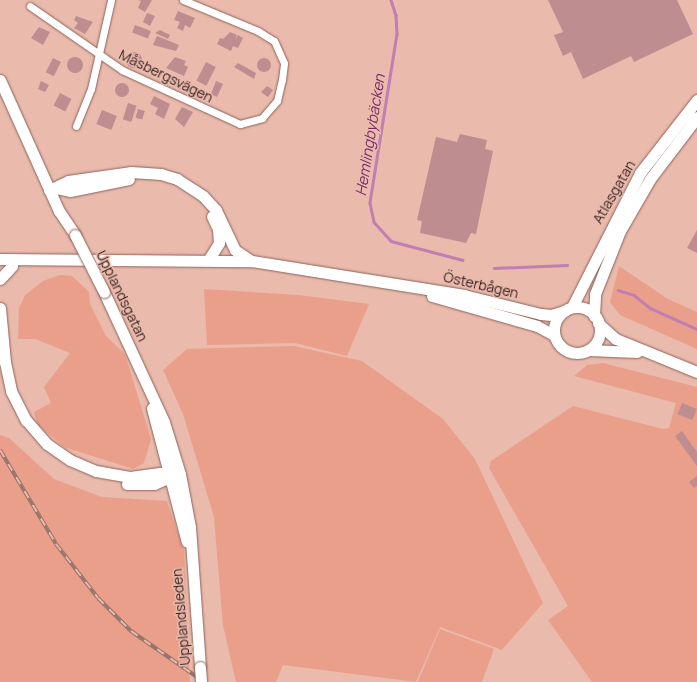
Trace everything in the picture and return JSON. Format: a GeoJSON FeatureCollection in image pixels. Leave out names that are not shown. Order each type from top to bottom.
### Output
{"type":"FeatureCollection","features":[{"type":"Feature","properties":{"kind":"main road","name":"Upplandsgatan"},"geometry":{"type":"LineString","coordinates":[[0,80],[18,120],[104,292],[141,370],[176,475]]}},
{"type":"Feature","properties":{"kind":"main road","name":"Atlasgatan"},"geometry":{"type":"LineString","coordinates":[[568,309],[640,173],[697,100]]}},
{"type":"Feature","properties":{"kind":"main road","name":"Atlasgatan"},"geometry":{"type":"LineString","coordinates":[[596,319],[596,294],[620,231],[650,179],[697,118]]}},
{"type":"Feature","properties":{"kind":"main road"},"geometry":{"type":"LineString","coordinates":[[52,189],[68,181],[131,172],[161,174],[177,179],[203,196],[216,210],[235,250],[252,261]]}},
{"type":"Feature","properties":{"kind":"main road"},"geometry":{"type":"LineString","coordinates":[[52,189],[67,192],[145,179],[173,186],[198,201],[211,214],[218,229],[218,249],[209,260]]}},
{"type":"Feature","properties":{"kind":"main road","name":"Österbågen"},"geometry":{"type":"LineString","coordinates":[[0,259],[181,263],[208,266],[270,266]]}},
{"type":"Feature","properties":{"kind":"main road","name":"Österbågen"},"geometry":{"type":"LineString","coordinates":[[181,263],[209,260],[252,261],[270,266],[464,295],[541,314],[551,315],[568,309]]}},
{"type":"Feature","properties":{"kind":"main road","name":"Österbågen"},"geometry":{"type":"LineString","coordinates":[[0,266],[12,266],[39,261]]}},
{"type":"Feature","properties":{"kind":"main road"},"geometry":{"type":"LineString","coordinates":[[0,279],[12,266]]}},
{"type":"Feature","properties":{"kind":"main road","name":"Österbågen"},"geometry":{"type":"LineString","coordinates":[[390,283],[537,326],[554,335]]}},
{"type":"Feature","properties":{"kind":"main road"},"geometry":{"type":"LineString","coordinates":[[0,308],[4,362],[11,391],[26,420],[47,444],[70,460],[96,471],[130,477],[160,473],[176,475]]}},
{"type":"Feature","properties":{"kind":"main road"},"geometry":{"type":"LineString","coordinates":[[644,353],[588,350],[567,351],[559,344],[554,335],[554,324],[568,309],[584,309],[616,339],[644,353],[697,372]]}},
{"type":"Feature","properties":{"kind":"main road"},"geometry":{"type":"LineString","coordinates":[[588,350],[598,339],[596,319]]}},
{"type":"Feature","properties":{"kind":"main road"},"geometry":{"type":"LineString","coordinates":[[0,379],[20,424],[43,449],[67,466],[95,479],[124,484],[154,484],[176,475]]}},
{"type":"Feature","properties":{"kind":"main road","name":"Upplandsleden"},"geometry":{"type":"LineString","coordinates":[[176,475],[190,550],[201,682]]}},
{"type":"Feature","properties":{"kind":"street"},"geometry":{"type":"LineString","coordinates":[[76,126],[91,89],[111,0]]}},
{"type":"Feature","properties":{"kind":"street","name":"Måsbergsvägen"},"geometry":{"type":"LineString","coordinates":[[30,6],[99,56],[183,99],[240,124],[262,118],[277,102],[282,80],[284,62],[274,42],[258,31],[183,0]]}},
{"type":"Feature","properties":{"kind":"shaded area"},"geometry":{"type":"Polygon","coordinates":[[[619,266],[668,299],[697,312],[697,349],[620,315],[610,302],[619,266]]]}},
{"type":"Feature","properties":{"kind":"shaded area"},"geometry":{"type":"Polygon","coordinates":[[[60,275],[72,276],[89,292],[90,304],[106,336],[125,354],[151,439],[144,463],[133,469],[64,447],[37,424],[34,412],[51,403],[44,387],[70,353],[35,339],[18,339],[19,308],[25,295],[43,281],[60,275]]]}},
{"type":"Feature","properties":{"kind":"shaded area"},"geometry":{"type":"Polygon","coordinates":[[[204,289],[298,295],[369,304],[347,356],[295,343],[207,345],[204,289]]]}},
{"type":"Feature","properties":{"kind":"shaded area"},"geometry":{"type":"Polygon","coordinates":[[[294,346],[362,361],[443,419],[475,459],[543,603],[502,650],[440,627],[416,682],[283,665],[276,682],[236,682],[223,625],[214,517],[183,414],[163,370],[187,349],[294,346]]]}},
{"type":"Feature","properties":{"kind":"shaded area"},"geometry":{"type":"Polygon","coordinates":[[[603,363],[697,387],[697,682],[592,682],[548,620],[568,606],[489,468],[491,461],[573,406],[663,429],[669,428],[676,403],[574,376],[587,365],[603,363]]]}},
{"type":"Feature","properties":{"kind":"shaded area"},"geometry":{"type":"Polygon","coordinates":[[[0,435],[9,438],[54,479],[102,497],[167,501],[184,551],[190,682],[0,682],[0,435]]]}},
{"type":"Feature","properties":{"kind":"shaded area"},"geometry":{"type":"Polygon","coordinates":[[[440,629],[494,649],[482,682],[418,682],[440,629]]]}},
{"type":"Feature","properties":{"kind":"building"},"geometry":{"type":"Polygon","coordinates":[[[138,0],[152,0],[145,12],[138,8],[141,1],[138,0]]]}},
{"type":"Feature","properties":{"kind":"building"},"geometry":{"type":"Polygon","coordinates":[[[548,0],[677,0],[693,34],[634,62],[631,56],[583,79],[571,52],[563,56],[554,35],[563,32],[548,0]]]}},
{"type":"Feature","properties":{"kind":"building"},"geometry":{"type":"Polygon","coordinates":[[[178,11],[195,18],[190,28],[185,25],[183,31],[177,28],[180,22],[174,20],[178,11]]]}},
{"type":"Feature","properties":{"kind":"building"},"geometry":{"type":"Polygon","coordinates":[[[147,13],[155,16],[150,26],[143,22],[147,13]]]}},
{"type":"Feature","properties":{"kind":"building"},"geometry":{"type":"Polygon","coordinates":[[[76,16],[93,22],[85,34],[74,28],[78,23],[74,20],[76,16]]]}},
{"type":"Feature","properties":{"kind":"building"},"geometry":{"type":"Polygon","coordinates":[[[135,25],[151,31],[148,39],[132,32],[135,25]]]}},
{"type":"Feature","properties":{"kind":"building"},"geometry":{"type":"Polygon","coordinates":[[[39,27],[50,32],[43,45],[31,38],[39,27]]]}},
{"type":"Feature","properties":{"kind":"building"},"geometry":{"type":"Polygon","coordinates":[[[160,30],[170,35],[168,39],[155,33],[160,30]]]}},
{"type":"Feature","properties":{"kind":"building"},"geometry":{"type":"Polygon","coordinates":[[[230,32],[237,35],[235,40],[238,35],[243,38],[238,48],[233,46],[231,51],[217,44],[220,38],[223,39],[230,32]]]}},
{"type":"Feature","properties":{"kind":"building"},"geometry":{"type":"Polygon","coordinates":[[[157,36],[179,45],[176,51],[153,45],[157,36]]]}},
{"type":"Feature","properties":{"kind":"building"},"geometry":{"type":"Polygon","coordinates":[[[134,52],[141,57],[142,60],[137,67],[134,68],[127,63],[126,60],[131,53],[134,52]]]}},
{"type":"Feature","properties":{"kind":"building"},"geometry":{"type":"Polygon","coordinates":[[[75,57],[81,59],[83,65],[81,71],[75,73],[69,71],[67,65],[69,59],[75,57]]]}},
{"type":"Feature","properties":{"kind":"building"},"geometry":{"type":"Polygon","coordinates":[[[175,57],[186,61],[184,65],[188,67],[184,76],[166,68],[175,57]]]}},
{"type":"Feature","properties":{"kind":"building"},"geometry":{"type":"Polygon","coordinates":[[[53,58],[61,62],[54,76],[46,72],[53,58]]]}},
{"type":"Feature","properties":{"kind":"building"},"geometry":{"type":"Polygon","coordinates":[[[261,58],[267,58],[271,62],[271,68],[267,72],[261,72],[257,68],[257,62],[261,58]]]}},
{"type":"Feature","properties":{"kind":"building"},"geometry":{"type":"Polygon","coordinates":[[[206,62],[216,67],[206,86],[196,81],[206,62]]]}},
{"type":"Feature","properties":{"kind":"building"},"geometry":{"type":"Polygon","coordinates":[[[238,63],[256,73],[254,79],[234,67],[238,63]]]}},
{"type":"Feature","properties":{"kind":"building"},"geometry":{"type":"Polygon","coordinates":[[[41,81],[49,85],[45,92],[38,89],[41,81]]]}},
{"type":"Feature","properties":{"kind":"building"},"geometry":{"type":"Polygon","coordinates":[[[178,81],[182,81],[184,85],[182,89],[178,89],[176,87],[176,83],[178,81]]]}},
{"type":"Feature","properties":{"kind":"building"},"geometry":{"type":"Polygon","coordinates":[[[216,81],[223,84],[217,97],[211,94],[216,81]]]}},
{"type":"Feature","properties":{"kind":"building"},"geometry":{"type":"Polygon","coordinates":[[[122,83],[127,85],[129,90],[127,95],[122,97],[117,95],[115,90],[117,85],[122,83]]]}},
{"type":"Feature","properties":{"kind":"building"},"geometry":{"type":"Polygon","coordinates":[[[267,86],[273,90],[268,97],[261,92],[267,86]]]}},
{"type":"Feature","properties":{"kind":"building"},"geometry":{"type":"Polygon","coordinates":[[[60,93],[72,99],[65,111],[54,105],[60,93]]]}},
{"type":"Feature","properties":{"kind":"building"},"geometry":{"type":"Polygon","coordinates":[[[154,96],[170,104],[164,119],[155,114],[158,108],[150,104],[154,96]]]}},
{"type":"Feature","properties":{"kind":"building"},"geometry":{"type":"Polygon","coordinates":[[[128,103],[137,106],[131,122],[123,119],[128,103]]]}},
{"type":"Feature","properties":{"kind":"building"},"geometry":{"type":"Polygon","coordinates":[[[182,107],[193,112],[184,127],[175,119],[182,107]]]}},
{"type":"Feature","properties":{"kind":"building"},"geometry":{"type":"Polygon","coordinates":[[[138,109],[145,111],[142,120],[136,118],[138,109]]]}},
{"type":"Feature","properties":{"kind":"building"},"geometry":{"type":"Polygon","coordinates":[[[102,110],[117,116],[111,130],[96,124],[102,110]]]}},
{"type":"Feature","properties":{"kind":"building"},"geometry":{"type":"Polygon","coordinates":[[[460,134],[487,140],[485,149],[493,151],[476,234],[471,233],[466,243],[420,233],[422,221],[417,220],[436,137],[457,142],[460,134]]]}},
{"type":"Feature","properties":{"kind":"building"},"geometry":{"type":"Polygon","coordinates":[[[697,230],[697,253],[687,248],[697,230]]]}},
{"type":"Feature","properties":{"kind":"building"},"geometry":{"type":"Polygon","coordinates":[[[682,403],[697,409],[692,420],[678,414],[682,403]]]}},
{"type":"Feature","properties":{"kind":"building"},"geometry":{"type":"Polygon","coordinates":[[[682,431],[697,452],[697,466],[675,436],[682,431]]]}},
{"type":"Feature","properties":{"kind":"building"},"geometry":{"type":"Polygon","coordinates":[[[697,476],[697,486],[694,488],[689,482],[697,476]]]}},
{"type":"Feature","properties":{"kind":"waterway","name":"Hemlingbybäcken"},"geometry":{"type":"LineString","coordinates":[[391,0],[396,15],[397,34],[370,203],[374,222],[391,241],[463,260]]}},
{"type":"Feature","properties":{"kind":"waterway","name":"Hemlingbybäcken"},"geometry":{"type":"LineString","coordinates":[[494,268],[567,265]]}},
{"type":"Feature","properties":{"kind":"waterway","name":"Hemlingbybäcken"},"geometry":{"type":"LineString","coordinates":[[618,290],[634,295],[650,308],[697,329]]}},
{"type":"Feature","properties":{"kind":"railway"},"geometry":{"type":"LineString","coordinates":[[0,450],[56,544],[98,598],[131,631],[204,682]]}}]}
